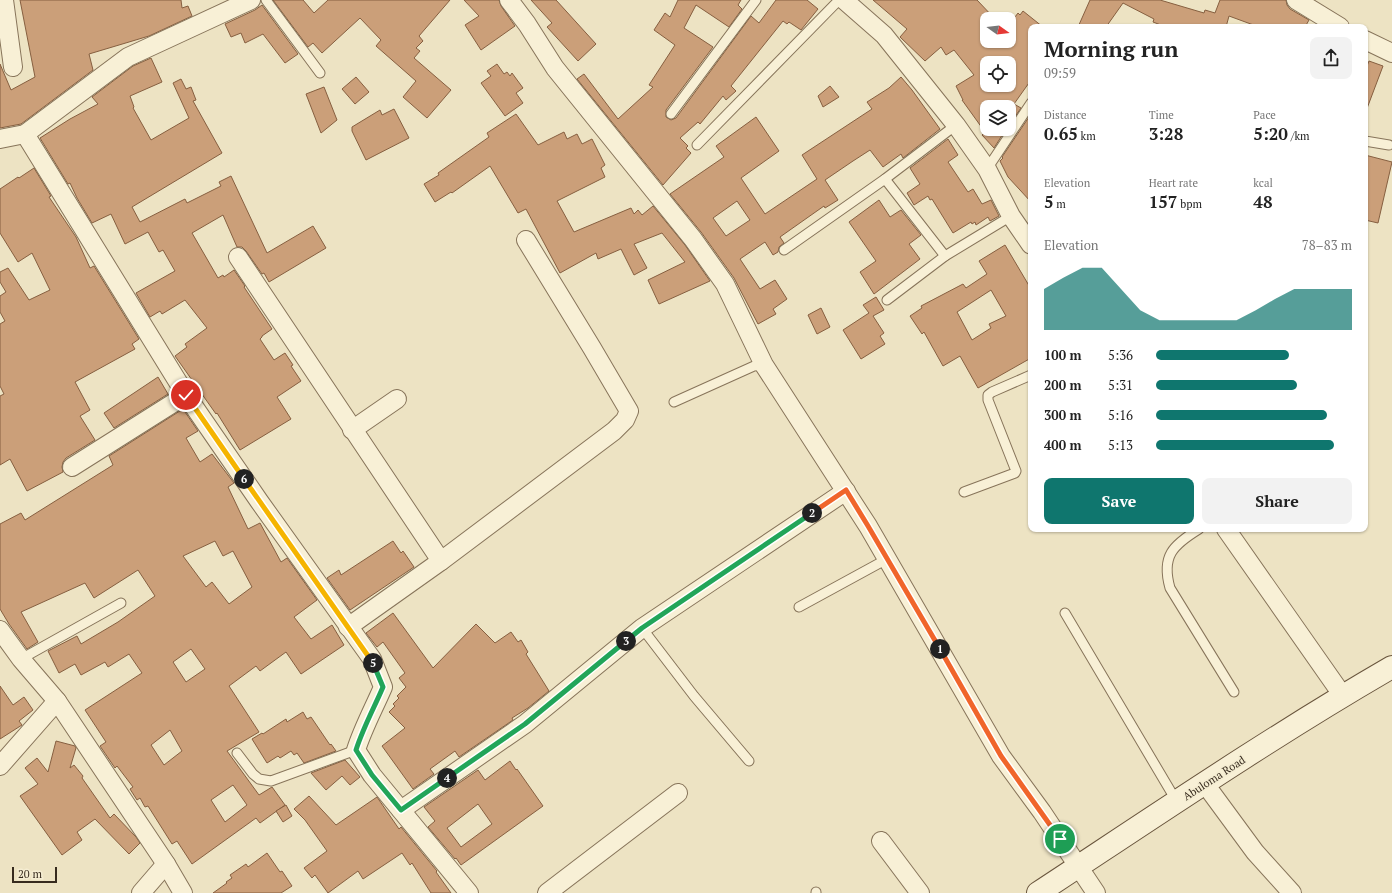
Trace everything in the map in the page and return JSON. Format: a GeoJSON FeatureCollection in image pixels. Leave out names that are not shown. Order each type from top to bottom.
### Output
{"type":"FeatureCollection","features":[{"type":"Feature","properties":{"kind":"street"},"geometry":{"type":"LineString","coordinates":[[4,0],[13,67]]}},
{"type":"Feature","properties":{"kind":"street"},"geometry":{"type":"LineString","coordinates":[[0,139],[25,134],[128,57],[251,0]]}},
{"type":"Feature","properties":{"kind":"street"},"geometry":{"type":"LineString","coordinates":[[510,0],[555,68],[693,238],[725,284],[764,365],[846,490],[1001,756],[1042,812],[1096,893]]}},
{"type":"Feature","properties":{"kind":"street"},"geometry":{"type":"LineString","coordinates":[[844,0],[884,35],[956,125],[987,169],[1011,216],[1028,241]]}},
{"type":"Feature","properties":{"kind":"street"},"geometry":{"type":"LineString","coordinates":[[1296,0],[1335,24]]}},
{"type":"Feature","properties":{"kind":"street"},"geometry":{"type":"LineString","coordinates":[[1368,41],[1392,53]]}},
{"type":"Feature","properties":{"kind":"street"},"geometry":{"type":"LineString","coordinates":[[25,134],[186,395],[372,659],[383,687],[362,732],[356,750],[372,775],[469,893]]}},
{"type":"Feature","properties":{"kind":"street"},"geometry":{"type":"LineString","coordinates":[[348,627],[441,561],[614,431],[625,420],[629,411],[526,240]]}},
{"type":"Feature","properties":{"kind":"street"},"geometry":{"type":"LineString","coordinates":[[238,257],[352,430],[441,561]]}},
{"type":"Feature","properties":{"kind":"street"},"geometry":{"type":"LineString","coordinates":[[72,467],[186,395]]}},
{"type":"Feature","properties":{"kind":"street"},"geometry":{"type":"LineString","coordinates":[[352,430],[397,399]]}},
{"type":"Feature","properties":{"kind":"street"},"geometry":{"type":"LineString","coordinates":[[401,810],[525,724],[642,628],[846,490]]}},
{"type":"Feature","properties":{"kind":"street"},"geometry":{"type":"LineString","coordinates":[[1228,532],[1343,696]]}},
{"type":"Feature","properties":{"kind":"street"},"geometry":{"type":"LineString","coordinates":[[0,630],[21,659],[57,701],[166,864],[183,893]]}},
{"type":"Feature","properties":{"kind":"street","name":"Abuloma Road"},"geometry":{"type":"LineString","coordinates":[[1038,893],[1205,784],[1343,696],[1392,667]]}},
{"type":"Feature","properties":{"kind":"street"},"geometry":{"type":"LineString","coordinates":[[0,766],[57,701]]}},
{"type":"Feature","properties":{"kind":"street"},"geometry":{"type":"LineString","coordinates":[[1205,784],[1255,852],[1292,893]]}},
{"type":"Feature","properties":{"kind":"street"},"geometry":{"type":"LineString","coordinates":[[547,893],[678,793]]}},
{"type":"Feature","properties":{"kind":"street"},"geometry":{"type":"LineString","coordinates":[[881,841],[920,893]]}},
{"type":"Feature","properties":{"kind":"street"},"geometry":{"type":"LineString","coordinates":[[141,893],[166,864]]}},
{"type":"Feature","properties":{"kind":"lane"},"geometry":{"type":"LineString","coordinates":[[266,0],[320,73]]}},
{"type":"Feature","properties":{"kind":"lane"},"geometry":{"type":"LineString","coordinates":[[671,114],[756,0]]}},
{"type":"Feature","properties":{"kind":"lane"},"geometry":{"type":"LineString","coordinates":[[697,145],[839,0]]}},
{"type":"Feature","properties":{"kind":"lane"},"geometry":{"type":"LineString","coordinates":[[987,169],[1028,108]]}},
{"type":"Feature","properties":{"kind":"lane"},"geometry":{"type":"LineString","coordinates":[[784,250],[885,179],[956,125]]}},
{"type":"Feature","properties":{"kind":"lane"},"geometry":{"type":"LineString","coordinates":[[1368,142],[1389,145]]}},
{"type":"Feature","properties":{"kind":"lane"},"geometry":{"type":"LineString","coordinates":[[885,179],[945,256]]}},
{"type":"Feature","properties":{"kind":"lane"},"geometry":{"type":"LineString","coordinates":[[888,300],[945,256],[1011,216]]}},
{"type":"Feature","properties":{"kind":"lane"},"geometry":{"type":"LineString","coordinates":[[674,402],[754,366],[764,365]]}},
{"type":"Feature","properties":{"kind":"lane"},"geometry":{"type":"LineString","coordinates":[[964,492],[1015,473],[1016,471],[988,400],[988,395],[1028,376]]}},
{"type":"Feature","properties":{"kind":"lane"},"geometry":{"type":"LineString","coordinates":[[1194,532],[1175,547],[1167,562],[1166,575],[1170,588],[1234,692]]}},
{"type":"Feature","properties":{"kind":"lane"},"geometry":{"type":"LineString","coordinates":[[799,607],[887,559]]}},
{"type":"Feature","properties":{"kind":"lane"},"geometry":{"type":"LineString","coordinates":[[21,659],[121,603]]}},
{"type":"Feature","properties":{"kind":"lane"},"geometry":{"type":"LineString","coordinates":[[1065,613],[1177,802]]}},
{"type":"Feature","properties":{"kind":"lane"},"geometry":{"type":"LineString","coordinates":[[642,628],[694,696],[750,761]]}},
{"type":"Feature","properties":{"kind":"lane"},"geometry":{"type":"LineString","coordinates":[[237,753],[253,774],[259,779],[271,781],[356,750]]}},
{"type":"Feature","properties":{"kind":"building"},"geometry":{"type":"Polygon","coordinates":[[[20,0],[181,0],[182,8],[188,6],[192,16],[149,36],[89,54],[93,70],[21,124],[0,128],[0,64],[11,90],[35,77],[20,0]]]}},
{"type":"Feature","properties":{"kind":"building"},"geometry":{"type":"Polygon","coordinates":[[[273,0],[303,0],[314,13],[328,0],[450,0],[419,36],[423,41],[416,48],[420,51],[414,58],[451,90],[427,118],[403,97],[416,81],[376,46],[381,40],[360,18],[322,53],[313,43],[308,47],[273,0]]]}},
{"type":"Feature","properties":{"kind":"building"},"geometry":{"type":"Polygon","coordinates":[[[464,0],[499,0],[501,6],[515,26],[481,50],[465,25],[479,16],[464,0]]]}},
{"type":"Feature","properties":{"kind":"building"},"geometry":{"type":"Polygon","coordinates":[[[531,0],[556,0],[596,44],[578,61],[547,27],[552,23],[531,0]]]}},
{"type":"Feature","properties":{"kind":"building"},"geometry":{"type":"Polygon","coordinates":[[[678,0],[741,0],[738,5],[742,9],[729,27],[696,5],[684,28],[713,47],[666,110],[666,117],[671,120],[676,118],[751,16],[759,23],[776,0],[807,0],[818,9],[801,30],[789,22],[787,24],[783,21],[731,86],[736,91],[726,100],[723,96],[700,124],[698,122],[680,138],[688,146],[686,148],[691,153],[663,185],[577,79],[584,74],[618,119],[653,87],[649,85],[675,45],[654,30],[665,13],[670,17],[678,0]]]}},
{"type":"Feature","properties":{"kind":"building"},"geometry":{"type":"Polygon","coordinates":[[[873,0],[977,0],[988,12],[980,12],[980,48],[1016,48],[1016,16],[1018,13],[1020,15],[1023,11],[1039,24],[1028,24],[1028,84],[1016,101],[980,100],[980,125],[962,100],[956,86],[974,75],[954,50],[946,55],[941,47],[925,61],[900,37],[907,29],[873,0]]]}},
{"type":"Feature","properties":{"kind":"building"},"geometry":{"type":"Polygon","coordinates":[[[1090,0],[1160,0],[1204,13],[1205,10],[1215,13],[1220,0],[1286,0],[1290,9],[1309,20],[1307,24],[1251,24],[1229,16],[1227,24],[1158,24],[1153,22],[1154,19],[1123,3],[1108,24],[1079,24],[1090,0]]]}},
{"type":"Feature","properties":{"kind":"building"},"geometry":{"type":"Polygon","coordinates":[[[262,5],[298,54],[285,63],[263,34],[245,43],[241,33],[231,37],[225,24],[255,10],[262,5]]]}},
{"type":"Feature","properties":{"kind":"building"},"geometry":{"type":"Polygon","coordinates":[[[151,58],[162,82],[130,96],[134,107],[133,108],[151,140],[189,118],[173,83],[181,79],[186,89],[191,87],[196,100],[193,101],[222,153],[132,207],[140,222],[185,199],[187,203],[221,186],[219,182],[231,176],[267,253],[313,226],[326,248],[269,282],[264,273],[262,274],[246,251],[242,247],[237,247],[223,215],[192,233],[218,278],[223,275],[224,277],[234,270],[272,329],[260,339],[274,360],[285,353],[293,365],[291,366],[301,381],[277,397],[291,419],[240,450],[217,413],[216,414],[175,356],[187,347],[185,344],[207,328],[185,300],[162,314],[160,311],[150,317],[136,293],[175,271],[163,250],[159,252],[148,232],[125,244],[111,214],[92,223],[70,183],[68,184],[40,138],[70,119],[98,104],[92,97],[133,66],[151,58]]]}},
{"type":"Feature","properties":{"kind":"building"},"geometry":{"type":"Polygon","coordinates":[[[1369,61],[1383,66],[1368,106],[1369,61]]]}},
{"type":"Feature","properties":{"kind":"building"},"geometry":{"type":"Polygon","coordinates":[[[497,64],[504,74],[507,72],[510,76],[512,73],[523,88],[516,93],[523,103],[505,116],[481,83],[491,76],[487,71],[497,64]]]}},
{"type":"Feature","properties":{"kind":"building"},"geometry":{"type":"Polygon","coordinates":[[[356,77],[369,92],[355,104],[342,89],[356,77]]]}},
{"type":"Feature","properties":{"kind":"building"},"geometry":{"type":"Polygon","coordinates":[[[901,77],[940,129],[903,158],[901,154],[883,167],[870,150],[853,161],[825,180],[838,200],[825,208],[824,206],[780,237],[784,243],[779,247],[778,252],[773,255],[765,242],[740,259],[760,289],[775,280],[787,299],[773,309],[776,314],[758,324],[734,278],[701,232],[670,194],[724,157],[716,146],[756,117],[779,151],[741,178],[765,214],[817,179],[802,155],[872,109],[867,102],[889,88],[901,77]],[[737,201],[713,218],[726,236],[750,220],[737,201]]]}},
{"type":"Feature","properties":{"kind":"building"},"geometry":{"type":"Polygon","coordinates":[[[830,86],[839,97],[823,107],[818,96],[830,86]]]}},
{"type":"Feature","properties":{"kind":"building"},"geometry":{"type":"Polygon","coordinates":[[[324,87],[337,120],[321,133],[306,94],[324,87]]]}},
{"type":"Feature","properties":{"kind":"building"},"geometry":{"type":"Polygon","coordinates":[[[1016,105],[1021,108],[1016,115],[1016,105]]]}},
{"type":"Feature","properties":{"kind":"building"},"geometry":{"type":"Polygon","coordinates":[[[394,109],[409,138],[366,160],[352,131],[352,127],[380,110],[382,115],[394,109]]]}},
{"type":"Feature","properties":{"kind":"building"},"geometry":{"type":"Polygon","coordinates":[[[516,114],[538,145],[564,132],[567,139],[577,134],[582,144],[592,139],[605,165],[601,168],[605,177],[557,201],[574,232],[631,208],[634,214],[638,210],[642,215],[653,206],[685,245],[710,281],[659,304],[648,280],[685,262],[662,233],[634,244],[647,268],[634,275],[621,249],[598,259],[596,253],[560,273],[526,209],[518,213],[490,166],[452,193],[451,192],[435,202],[424,184],[439,175],[438,173],[489,137],[487,133],[516,114]]]}},
{"type":"Feature","properties":{"kind":"building"},"geometry":{"type":"Polygon","coordinates":[[[1028,118],[1028,199],[1008,177],[1000,161],[1003,158],[1002,157],[1028,118]]]}},
{"type":"Feature","properties":{"kind":"building"},"geometry":{"type":"Polygon","coordinates":[[[983,136],[1002,136],[994,148],[983,136]]]}},
{"type":"Feature","properties":{"kind":"building"},"geometry":{"type":"Polygon","coordinates":[[[948,139],[958,155],[948,162],[968,192],[973,189],[982,204],[991,200],[999,216],[990,221],[988,217],[976,225],[975,222],[972,224],[971,222],[953,233],[932,199],[930,200],[928,196],[914,205],[907,193],[920,184],[910,168],[948,139]]]}},
{"type":"Feature","properties":{"kind":"building"},"geometry":{"type":"Polygon","coordinates":[[[1368,156],[1392,162],[1378,223],[1368,221],[1368,156]]]}},
{"type":"Feature","properties":{"kind":"building"},"geometry":{"type":"Polygon","coordinates":[[[34,168],[51,196],[49,197],[76,237],[90,268],[94,266],[139,339],[132,344],[135,349],[75,382],[90,410],[80,416],[95,440],[66,458],[63,462],[63,472],[27,491],[10,459],[0,465],[0,396],[4,394],[0,386],[0,324],[5,321],[0,312],[0,296],[6,292],[0,282],[0,272],[8,268],[29,300],[50,290],[32,253],[18,262],[0,233],[0,189],[34,168]]]}},
{"type":"Feature","properties":{"kind":"building"},"geometry":{"type":"Polygon","coordinates":[[[879,200],[890,217],[901,210],[921,235],[909,244],[920,259],[874,294],[860,272],[876,261],[849,222],[879,200]]]}},
{"type":"Feature","properties":{"kind":"building"},"geometry":{"type":"Polygon","coordinates":[[[1005,245],[1028,284],[1028,360],[978,388],[960,356],[943,366],[924,332],[922,334],[910,316],[922,308],[921,306],[963,284],[966,288],[987,274],[979,261],[1005,245]],[[991,290],[957,312],[972,340],[991,328],[989,324],[1006,316],[991,290]]]}},
{"type":"Feature","properties":{"kind":"building"},"geometry":{"type":"Polygon","coordinates":[[[876,297],[884,310],[873,316],[884,333],[880,336],[885,344],[861,359],[843,330],[869,313],[863,305],[876,297]]]}},
{"type":"Feature","properties":{"kind":"building"},"geometry":{"type":"Polygon","coordinates":[[[821,308],[830,327],[817,334],[808,315],[821,308]]]}},
{"type":"Feature","properties":{"kind":"building"},"geometry":{"type":"Polygon","coordinates":[[[158,377],[168,394],[114,428],[104,413],[158,377]]]}},
{"type":"Feature","properties":{"kind":"building"},"geometry":{"type":"Polygon","coordinates":[[[183,409],[198,431],[186,438],[200,462],[212,454],[234,483],[228,487],[248,529],[260,523],[281,562],[287,558],[317,600],[294,617],[311,639],[332,625],[344,645],[301,674],[286,652],[260,671],[256,666],[229,686],[259,732],[227,751],[259,795],[272,787],[285,805],[260,823],[256,818],[192,864],[177,841],[172,844],[148,806],[145,807],[140,798],[137,800],[130,789],[133,787],[117,766],[115,768],[100,746],[106,742],[85,710],[142,673],[129,654],[108,667],[105,662],[81,675],[75,664],[59,673],[48,651],[77,636],[81,644],[118,622],[155,596],[138,570],[94,598],[85,583],[21,612],[38,642],[27,649],[0,609],[0,524],[21,513],[25,520],[113,465],[109,456],[183,409]],[[215,541],[183,556],[206,587],[212,582],[229,604],[252,587],[233,551],[223,556],[215,541]],[[191,649],[173,662],[186,682],[205,669],[191,649]],[[170,730],[151,745],[164,765],[182,751],[170,730]],[[233,785],[211,800],[225,822],[247,805],[233,785]]]}},
{"type":"Feature","properties":{"kind":"building"},"geometry":{"type":"Polygon","coordinates":[[[393,541],[401,553],[403,551],[414,567],[350,610],[327,578],[339,570],[341,575],[393,541]]]}},
{"type":"Feature","properties":{"kind":"building"},"geometry":{"type":"Polygon","coordinates":[[[393,613],[433,668],[476,624],[495,643],[511,632],[518,642],[521,640],[528,652],[526,654],[549,691],[528,708],[512,718],[513,720],[459,757],[455,751],[430,769],[434,774],[413,789],[382,746],[405,728],[389,712],[395,706],[393,704],[399,698],[397,696],[406,687],[399,678],[405,673],[383,642],[377,647],[366,633],[393,613]]]}},
{"type":"Feature","properties":{"kind":"building"},"geometry":{"type":"Polygon","coordinates":[[[0,686],[13,705],[24,697],[33,710],[19,721],[22,725],[0,739],[0,686]]]}},
{"type":"Feature","properties":{"kind":"building"},"geometry":{"type":"Polygon","coordinates":[[[303,712],[307,719],[311,717],[330,745],[331,744],[336,751],[304,763],[297,753],[294,755],[291,751],[280,758],[278,756],[267,763],[252,739],[262,733],[263,734],[286,719],[287,722],[303,712]]]}},
{"type":"Feature","properties":{"kind":"building"},"geometry":{"type":"Polygon","coordinates":[[[56,741],[75,746],[76,748],[70,768],[74,765],[83,776],[82,778],[110,818],[114,814],[140,843],[129,854],[95,819],[77,832],[82,840],[62,855],[20,796],[38,784],[25,768],[37,758],[48,772],[56,741]]]}},
{"type":"Feature","properties":{"kind":"building"},"geometry":{"type":"Polygon","coordinates":[[[345,760],[360,777],[350,785],[342,776],[326,790],[311,773],[345,760]]]}},
{"type":"Feature","properties":{"kind":"building"},"geometry":{"type":"Polygon","coordinates":[[[510,761],[543,806],[461,865],[428,827],[435,821],[424,807],[478,770],[485,780],[510,761]],[[478,804],[447,828],[461,847],[492,824],[478,804]]]}},
{"type":"Feature","properties":{"kind":"building"},"geometry":{"type":"Polygon","coordinates":[[[309,796],[336,825],[377,797],[399,829],[401,827],[437,871],[436,872],[451,893],[431,893],[412,863],[410,865],[402,853],[363,879],[358,871],[328,893],[315,875],[312,878],[304,868],[327,851],[305,820],[294,809],[309,796]]]}},
{"type":"Feature","properties":{"kind":"building"},"geometry":{"type":"Polygon","coordinates":[[[286,805],[292,816],[283,822],[276,811],[286,805]]]}},
{"type":"Feature","properties":{"kind":"building"},"geometry":{"type":"Polygon","coordinates":[[[267,853],[292,886],[281,893],[213,893],[232,878],[230,875],[246,864],[248,867],[267,853]]]}},
{"type":"Feature","properties":{"kind":"route"},"geometry":{"type":"LineString","coordinates":[[186,395],[259,501],[372,659],[383,687],[362,732],[356,750],[372,775],[401,810],[525,724],[642,628],[846,490],[1001,756],[1060,839]]}}]}
